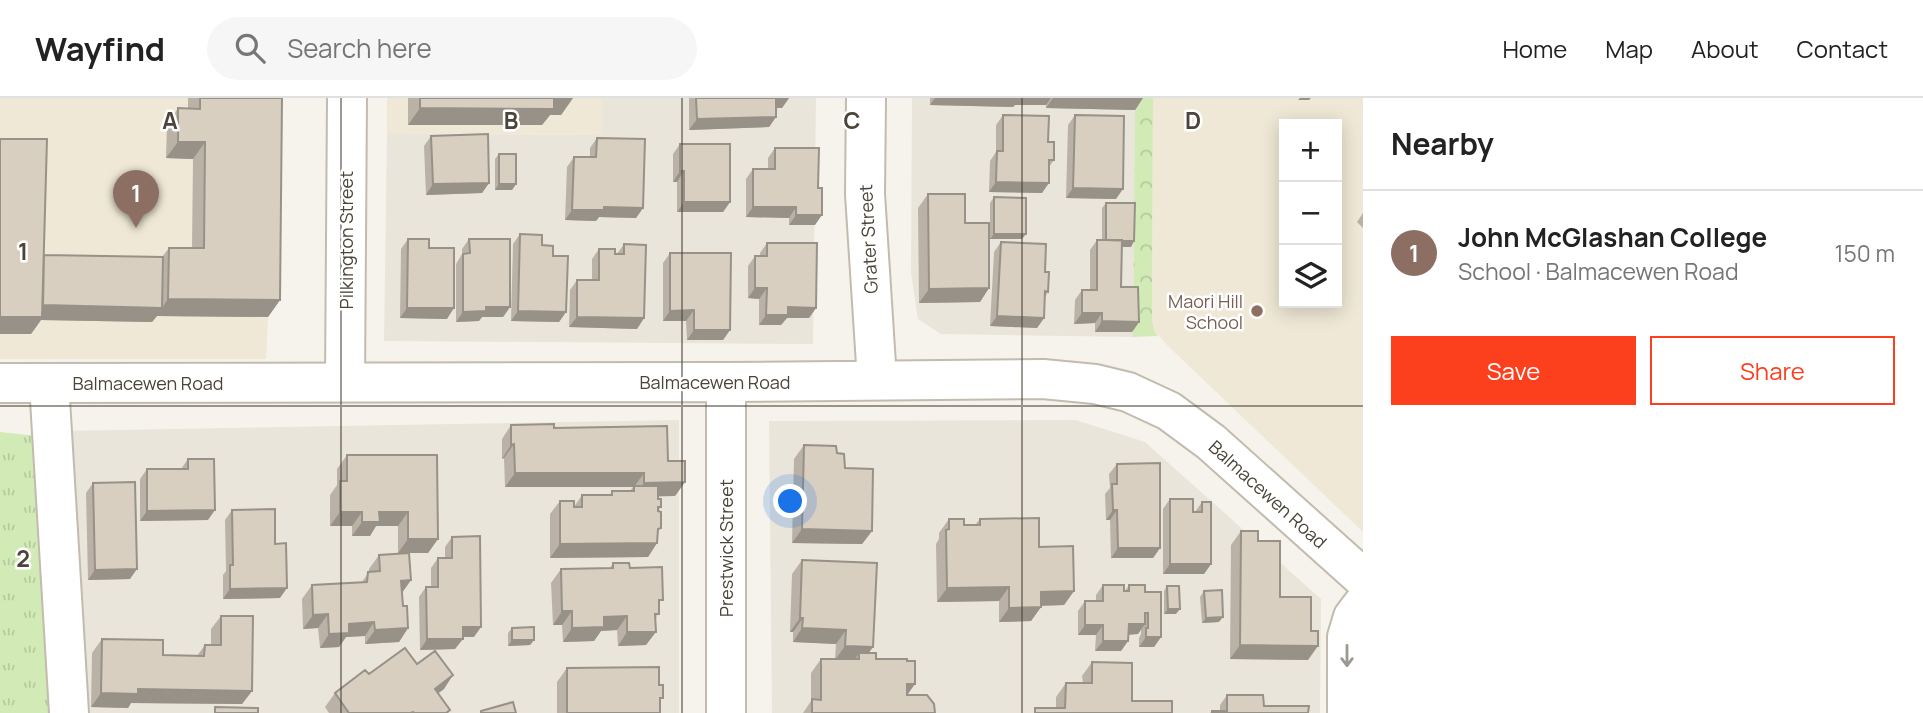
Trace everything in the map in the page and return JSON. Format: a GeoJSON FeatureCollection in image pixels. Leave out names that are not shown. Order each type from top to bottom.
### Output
{"type":"FeatureCollection","features":[{"type":"Feature","properties":{"kind":"street","name":"Pilkington Street"},"geometry":{"type":"LineString","coordinates":[[345,382],[347,98]]}},
{"type":"Feature","properties":{"kind":"street","name":"Grater Street"},"geometry":{"type":"LineString","coordinates":[[866,98],[865,194],[877,380]]}},
{"type":"Feature","properties":{"kind":"street","name":"Balmacewen Road"},"geometry":{"type":"LineString","coordinates":[[0,383],[726,383],[1043,379],[1095,384],[1128,392],[1169,411],[1211,442],[1363,578]]}},
{"type":"Feature","properties":{"kind":"street"},"geometry":{"type":"LineString","coordinates":[[49,383],[69,713]]}},
{"type":"Feature","properties":{"kind":"street","name":"Prestwick Street"},"geometry":{"type":"LineString","coordinates":[[726,383],[726,713]]}},
{"type":"Feature","properties":{"kind":"street"},"geometry":{"type":"LineString","coordinates":[[1347,713],[1347,637],[1353,617],[1363,604]]}},
{"type":"Feature","properties":{"kind":"shaded area"},"geometry":{"type":"Polygon","coordinates":[[[0,98],[279,98],[266,359],[0,359],[0,98]]]}},
{"type":"Feature","properties":{"kind":"shaded area"},"geometry":{"type":"Polygon","coordinates":[[[387,98],[602,98],[602,135],[387,133],[387,98]]]}},
{"type":"Feature","properties":{"kind":"shaded area"},"geometry":{"type":"Polygon","coordinates":[[[602,98],[816,98],[813,344],[384,341],[387,133],[601,135],[602,98]]]}},
{"type":"Feature","properties":{"kind":"shaded area"},"geometry":{"type":"Polygon","coordinates":[[[912,98],[1135,98],[1133,337],[941,334],[918,319],[911,273],[912,98]]]}},
{"type":"Feature","properties":{"kind":"shaded area","name":"Maori Hill School"},"geometry":{"type":"Polygon","coordinates":[[[1153,98],[1363,98],[1363,532],[1154,330],[1153,98]]]}},
{"type":"Feature","properties":{"kind":"shaded area"},"geometry":{"type":"Polygon","coordinates":[[[679,420],[679,713],[59,713],[63,431],[679,420]]]}},
{"type":"Feature","properties":{"kind":"shaded area"},"geometry":{"type":"Polygon","coordinates":[[[1076,420],[1145,442],[1321,599],[1320,713],[772,713],[769,421],[1076,420]]]}},
{"type":"Feature","properties":{"kind":"green space"},"geometry":{"type":"Polygon","coordinates":[[[1135,98],[1153,98],[1152,319],[1158,336],[1133,337],[1135,98]]]}},
{"type":"Feature","properties":{"kind":"green space"},"geometry":{"type":"Polygon","coordinates":[[[0,432],[37,436],[59,713],[0,713],[0,432]]]}},
{"type":"Feature","properties":{"kind":"building"},"geometry":{"type":"Polygon","coordinates":[[[200,98],[282,98],[280,300],[168,299],[169,248],[204,248],[205,142],[178,142],[178,108],[200,109],[200,98]]]}},
{"type":"Feature","properties":{"kind":"building"},"geometry":{"type":"Polygon","coordinates":[[[420,98],[554,98],[554,109],[420,108],[420,98]]]}},
{"type":"Feature","properties":{"kind":"building"},"geometry":{"type":"Polygon","coordinates":[[[696,98],[776,98],[776,117],[697,119],[696,98]]]}},
{"type":"Feature","properties":{"kind":"building"},"geometry":{"type":"Polygon","coordinates":[[[1003,115],[1049,116],[1048,142],[1054,142],[1054,160],[1049,160],[1049,183],[996,182],[997,151],[1003,151],[1003,115]]]}},
{"type":"Feature","properties":{"kind":"building"},"geometry":{"type":"Polygon","coordinates":[[[1075,115],[1124,116],[1123,189],[1073,188],[1075,115]]]}},
{"type":"Feature","properties":{"kind":"building"},"geometry":{"type":"Polygon","coordinates":[[[488,134],[489,183],[433,184],[431,136],[488,134]]]}},
{"type":"Feature","properties":{"kind":"building"},"geometry":{"type":"Polygon","coordinates":[[[597,138],[645,139],[643,208],[572,210],[574,157],[596,157],[597,138]]]}},
{"type":"Feature","properties":{"kind":"building"},"geometry":{"type":"Polygon","coordinates":[[[0,139],[47,139],[42,317],[0,317],[0,139]]]}},
{"type":"Feature","properties":{"kind":"building"},"geometry":{"type":"Polygon","coordinates":[[[680,144],[730,144],[730,202],[684,202],[684,171],[680,171],[680,144]]]}},
{"type":"Feature","properties":{"kind":"building"},"geometry":{"type":"Polygon","coordinates":[[[775,148],[819,148],[818,188],[822,188],[822,215],[796,215],[796,207],[753,207],[753,169],[775,169],[775,148]]]}},
{"type":"Feature","properties":{"kind":"building"},"geometry":{"type":"Polygon","coordinates":[[[499,154],[516,154],[516,184],[499,184],[499,154]]]}},
{"type":"Feature","properties":{"kind":"building"},"geometry":{"type":"Polygon","coordinates":[[[928,194],[965,194],[965,223],[989,223],[989,288],[929,289],[928,194]]]}},
{"type":"Feature","properties":{"kind":"building"},"geometry":{"type":"Polygon","coordinates":[[[994,197],[1026,198],[1026,234],[994,234],[994,197]]]}},
{"type":"Feature","properties":{"kind":"building"},"geometry":{"type":"Polygon","coordinates":[[[1106,203],[1135,203],[1134,241],[1106,240],[1106,203]]]}},
{"type":"Feature","properties":{"kind":"building"},"geometry":{"type":"Polygon","coordinates":[[[520,234],[542,235],[542,245],[553,246],[553,256],[568,256],[566,312],[518,311],[520,234]]]}},
{"type":"Feature","properties":{"kind":"building"},"geometry":{"type":"Polygon","coordinates":[[[408,239],[429,239],[429,248],[454,248],[454,308],[407,308],[408,239]]]}},
{"type":"Feature","properties":{"kind":"building"},"geometry":{"type":"Polygon","coordinates":[[[469,239],[510,239],[510,307],[486,307],[486,311],[463,312],[463,254],[470,253],[469,239]]]}},
{"type":"Feature","properties":{"kind":"building"},"geometry":{"type":"Polygon","coordinates":[[[1097,240],[1122,240],[1121,287],[1138,287],[1139,322],[1102,321],[1102,313],[1082,313],[1082,290],[1097,290],[1097,240]]]}},
{"type":"Feature","properties":{"kind":"building"},"geometry":{"type":"Polygon","coordinates":[[[1001,242],[1046,244],[1045,272],[1049,272],[1044,318],[997,316],[1001,242]]]}},
{"type":"Feature","properties":{"kind":"building"},"geometry":{"type":"Polygon","coordinates":[[[767,243],[817,243],[816,308],[788,307],[788,315],[766,315],[767,288],[755,288],[755,256],[767,256],[767,243]]]}},
{"type":"Feature","properties":{"kind":"building"},"geometry":{"type":"Polygon","coordinates":[[[624,244],[646,245],[644,318],[577,317],[577,280],[599,280],[599,249],[615,249],[615,254],[624,254],[624,244]]]}},
{"type":"Feature","properties":{"kind":"building"},"geometry":{"type":"Polygon","coordinates":[[[670,253],[731,253],[730,330],[694,330],[694,310],[670,311],[670,253]]]}},
{"type":"Feature","properties":{"kind":"building"},"geometry":{"type":"Polygon","coordinates":[[[44,255],[163,257],[162,308],[43,305],[44,255]]]}},
{"type":"Feature","properties":{"kind":"building"},"geometry":{"type":"Polygon","coordinates":[[[554,424],[554,428],[667,426],[668,461],[685,461],[685,482],[644,483],[644,473],[515,473],[511,425],[554,424]]]}},
{"type":"Feature","properties":{"kind":"building"},"geometry":{"type":"Polygon","coordinates":[[[804,445],[836,446],[837,453],[844,454],[845,468],[873,469],[872,531],[802,529],[804,445]]]}},
{"type":"Feature","properties":{"kind":"building"},"geometry":{"type":"Polygon","coordinates":[[[347,455],[437,455],[438,539],[408,539],[408,512],[379,512],[380,522],[362,522],[362,512],[340,512],[340,481],[347,481],[347,455]]]}},
{"type":"Feature","properties":{"kind":"building"},"geometry":{"type":"Polygon","coordinates":[[[188,459],[214,459],[215,510],[147,511],[147,469],[188,469],[188,459]]]}},
{"type":"Feature","properties":{"kind":"building"},"geometry":{"type":"Polygon","coordinates":[[[1160,463],[1160,548],[1118,548],[1117,510],[1113,510],[1112,484],[1117,484],[1117,464],[1160,463]]]}},
{"type":"Feature","properties":{"kind":"building"},"geometry":{"type":"Polygon","coordinates":[[[135,482],[137,569],[95,570],[93,483],[135,482]]]}},
{"type":"Feature","properties":{"kind":"building"},"geometry":{"type":"Polygon","coordinates":[[[634,486],[658,486],[661,528],[658,529],[657,543],[560,544],[560,501],[574,501],[574,507],[582,507],[582,495],[612,495],[612,491],[634,491],[634,486]]]}},
{"type":"Feature","properties":{"kind":"building"},"geometry":{"type":"Polygon","coordinates":[[[1170,499],[1193,499],[1193,512],[1202,512],[1202,502],[1211,502],[1211,564],[1170,564],[1170,499]]]}},
{"type":"Feature","properties":{"kind":"building"},"geometry":{"type":"Polygon","coordinates":[[[275,509],[275,544],[286,543],[287,588],[230,589],[230,565],[233,565],[232,510],[275,509]]]}},
{"type":"Feature","properties":{"kind":"building"},"geometry":{"type":"Polygon","coordinates":[[[1039,518],[1039,547],[1073,546],[1074,591],[1041,592],[1041,607],[1009,608],[1009,587],[947,588],[946,530],[949,529],[949,519],[964,519],[964,525],[980,525],[980,519],[1039,518]]]}},
{"type":"Feature","properties":{"kind":"building"},"geometry":{"type":"Polygon","coordinates":[[[1241,531],[1258,531],[1258,541],[1280,541],[1280,597],[1311,597],[1311,631],[1318,631],[1318,646],[1240,645],[1241,531]]]}},
{"type":"Feature","properties":{"kind":"building"},"geometry":{"type":"Polygon","coordinates":[[[480,536],[481,627],[463,627],[463,639],[427,639],[426,587],[438,587],[438,558],[452,558],[452,537],[480,536]]]}},
{"type":"Feature","properties":{"kind":"building"},"geometry":{"type":"Polygon","coordinates":[[[409,553],[411,580],[401,581],[403,606],[407,606],[408,628],[375,630],[374,622],[349,624],[349,633],[329,634],[328,614],[313,615],[312,585],[367,582],[368,572],[380,571],[379,555],[409,553]]]}},
{"type":"Feature","properties":{"kind":"building"},"geometry":{"type":"Polygon","coordinates":[[[802,560],[877,563],[873,647],[845,646],[846,630],[802,628],[802,560]]]}},
{"type":"Feature","properties":{"kind":"building"},"geometry":{"type":"Polygon","coordinates":[[[613,563],[629,563],[630,568],[662,567],[663,600],[659,600],[659,614],[655,614],[656,632],[627,632],[627,616],[604,617],[604,627],[572,628],[572,611],[562,611],[561,569],[613,568],[613,563]]]}},
{"type":"Feature","properties":{"kind":"building"},"geometry":{"type":"Polygon","coordinates":[[[1103,585],[1124,585],[1124,591],[1129,591],[1129,585],[1145,585],[1145,592],[1161,592],[1161,637],[1146,637],[1148,613],[1145,613],[1145,624],[1129,624],[1128,641],[1103,641],[1103,625],[1085,625],[1085,601],[1103,601],[1103,585]]]}},
{"type":"Feature","properties":{"kind":"building"},"geometry":{"type":"Polygon","coordinates":[[[1167,586],[1179,586],[1180,609],[1168,609],[1167,586]]]}},
{"type":"Feature","properties":{"kind":"building"},"geometry":{"type":"Polygon","coordinates":[[[1222,590],[1223,617],[1206,618],[1204,591],[1222,590]]]}},
{"type":"Feature","properties":{"kind":"building"},"geometry":{"type":"Polygon","coordinates":[[[221,616],[253,616],[252,691],[138,689],[138,694],[101,693],[102,639],[163,640],[163,655],[204,656],[205,645],[221,645],[221,616]]]}},
{"type":"Feature","properties":{"kind":"building"},"geometry":{"type":"Polygon","coordinates":[[[534,627],[534,640],[512,640],[512,628],[534,627]]]}},
{"type":"Feature","properties":{"kind":"building"},"geometry":{"type":"Polygon","coordinates":[[[405,648],[417,664],[435,651],[453,675],[435,689],[450,710],[446,713],[349,713],[335,693],[365,670],[369,674],[405,648]]]}},
{"type":"Feature","properties":{"kind":"building"},"geometry":{"type":"Polygon","coordinates":[[[859,653],[876,653],[876,659],[915,661],[915,684],[907,684],[907,695],[927,695],[934,704],[935,713],[812,713],[812,699],[821,700],[821,659],[859,659],[859,653]]]}},
{"type":"Feature","properties":{"kind":"building"},"geometry":{"type":"Polygon","coordinates":[[[1092,662],[1132,663],[1132,701],[1172,701],[1172,713],[1035,713],[1035,708],[1065,708],[1066,683],[1092,683],[1092,662]]]}},
{"type":"Feature","properties":{"kind":"building"},"geometry":{"type":"Polygon","coordinates":[[[659,667],[659,685],[663,685],[660,713],[567,713],[567,668],[659,667]]]}},
{"type":"Feature","properties":{"kind":"building"},"geometry":{"type":"Polygon","coordinates":[[[1227,695],[1263,695],[1264,706],[1309,706],[1308,713],[1212,713],[1227,711],[1227,695]]]}},
{"type":"Feature","properties":{"kind":"building"},"geometry":{"type":"Polygon","coordinates":[[[513,702],[516,713],[481,713],[481,711],[513,702]]]}},
{"type":"Feature","properties":{"kind":"building"},"geometry":{"type":"Polygon","coordinates":[[[215,707],[258,708],[258,713],[215,713],[215,707]]]}},
{"type":"Feature","properties":{"kind":"place","name":"John McGlashan College"},"geometry":{"type":"Point","coordinates":[136,228]}},
{"type":"Feature","properties":{"kind":"place","name":"Maori Hill School"},"geometry":{"type":"Point","coordinates":[1257,311]}}]}
